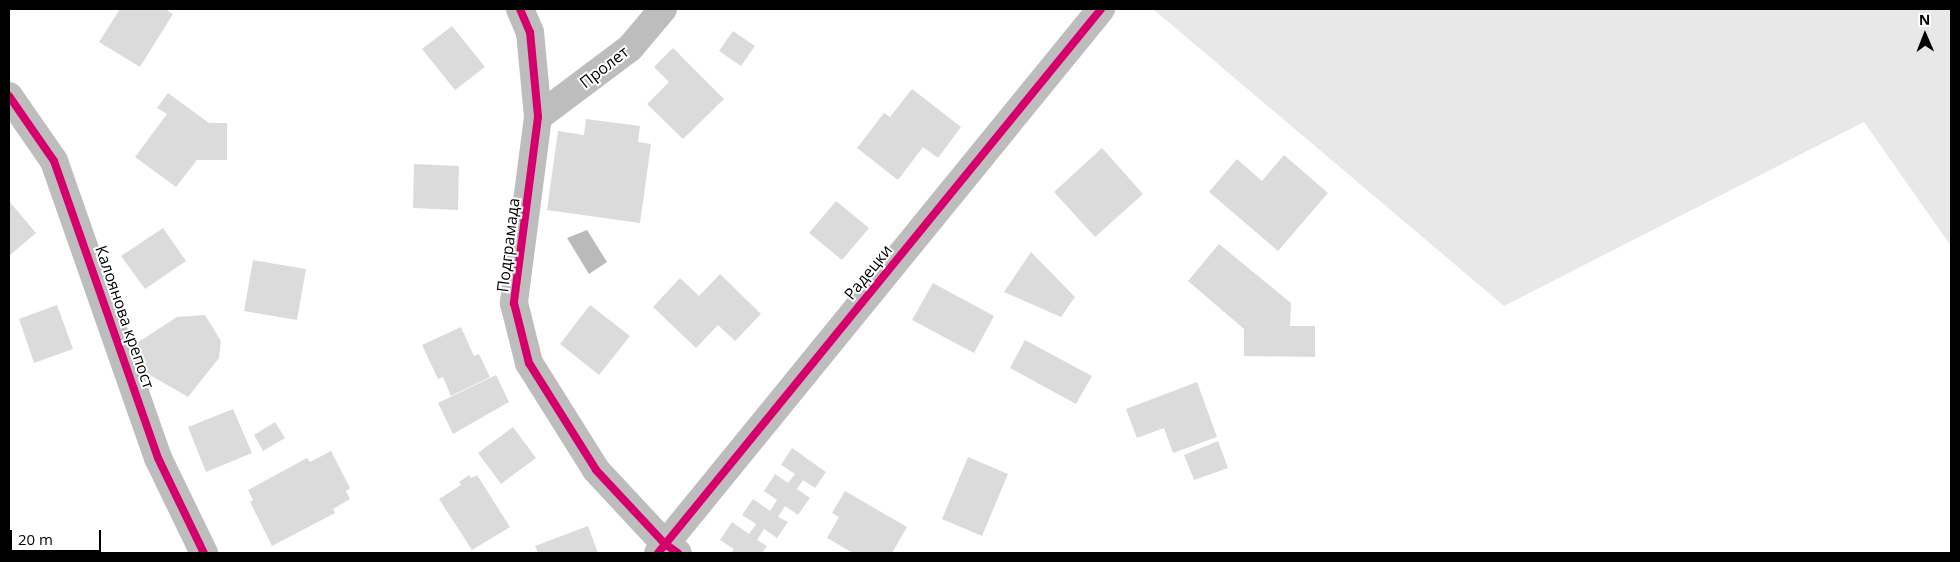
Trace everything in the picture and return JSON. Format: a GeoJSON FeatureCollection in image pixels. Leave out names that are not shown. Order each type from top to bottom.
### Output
{"type":"FeatureCollection","features":[{"type":"Feature","properties":{"kind":"street","name":"Подграмада"},"geometry":{"type":"LineString","coordinates":[[520,9],[530,32],[538,117],[514,303],[529,363],[596,470],[667,550]]}},
{"type":"Feature","properties":{"kind":"street","name":"Пролет"},"geometry":{"type":"LineString","coordinates":[[538,117],[630,48],[663,9]]}},
{"type":"Feature","properties":{"kind":"street","name":"Радецки"},"geometry":{"type":"LineString","coordinates":[[667,550],[1101,9]]}},
{"type":"Feature","properties":{"kind":"street","name":"Калоянова крепост"},"geometry":{"type":"LineString","coordinates":[[9,96],[54,161],[158,458],[204,553]]}},
{"type":"Feature","properties":{"kind":"shaded area"},"geometry":{"type":"Polygon","coordinates":[[[1153,9],[1951,9],[1951,246],[1864,122],[1504,306],[1153,9]]]}},
{"type":"Feature","properties":{"kind":"shaded area"},"geometry":{"type":"Polygon","coordinates":[[[587,230],[607,262],[589,274],[567,238],[587,230]]]}},
{"type":"Feature","properties":{"kind":"building"},"geometry":{"type":"Polygon","coordinates":[[[120,9],[165,9],[173,14],[140,67],[99,42],[120,9]]]}},
{"type":"Feature","properties":{"kind":"building"},"geometry":{"type":"Polygon","coordinates":[[[452,26],[485,67],[455,90],[422,49],[452,26]]]}},
{"type":"Feature","properties":{"kind":"building"},"geometry":{"type":"Polygon","coordinates":[[[733,31],[755,46],[741,66],[719,51],[733,31]]]}},
{"type":"Feature","properties":{"kind":"building"},"geometry":{"type":"Polygon","coordinates":[[[673,48],[724,99],[683,139],[647,104],[669,82],[654,67],[673,48]]]}},
{"type":"Feature","properties":{"kind":"building"},"geometry":{"type":"Polygon","coordinates":[[[912,89],[961,127],[938,158],[923,147],[898,180],[857,148],[884,113],[890,117],[912,89]]]}},
{"type":"Feature","properties":{"kind":"building"},"geometry":{"type":"Polygon","coordinates":[[[168,93],[209,123],[227,123],[227,160],[197,160],[176,187],[135,157],[167,114],[157,108],[168,93]]]}},
{"type":"Feature","properties":{"kind":"building"},"geometry":{"type":"Polygon","coordinates":[[[586,119],[640,126],[638,142],[651,144],[640,223],[547,210],[558,131],[584,135],[586,119]]]}},
{"type":"Feature","properties":{"kind":"building"},"geometry":{"type":"Polygon","coordinates":[[[1102,148],[1143,194],[1095,237],[1054,192],[1102,148]]]}},
{"type":"Feature","properties":{"kind":"building"},"geometry":{"type":"Polygon","coordinates":[[[1284,155],[1328,193],[1278,251],[1209,192],[1237,159],[1262,181],[1284,155]]]}},
{"type":"Feature","properties":{"kind":"building"},"geometry":{"type":"Polygon","coordinates":[[[414,164],[459,166],[458,210],[413,208],[414,164]]]}},
{"type":"Feature","properties":{"kind":"building"},"geometry":{"type":"Polygon","coordinates":[[[9,201],[36,233],[9,256],[9,201]]]}},
{"type":"Feature","properties":{"kind":"building"},"geometry":{"type":"Polygon","coordinates":[[[836,201],[869,228],[842,260],[809,233],[836,201]]]}},
{"type":"Feature","properties":{"kind":"building"},"geometry":{"type":"Polygon","coordinates":[[[163,228],[186,261],[145,289],[121,256],[163,228]]]}},
{"type":"Feature","properties":{"kind":"building"},"geometry":{"type":"Polygon","coordinates":[[[1219,244],[1291,303],[1290,326],[1315,326],[1315,357],[1244,356],[1244,329],[1188,281],[1219,244]]]}},
{"type":"Feature","properties":{"kind":"building"},"geometry":{"type":"Polygon","coordinates":[[[1031,252],[1075,297],[1061,317],[1004,292],[1031,252]]]}},
{"type":"Feature","properties":{"kind":"building"},"geometry":{"type":"Polygon","coordinates":[[[253,260],[306,269],[297,320],[244,311],[253,260]]]}},
{"type":"Feature","properties":{"kind":"building"},"geometry":{"type":"Polygon","coordinates":[[[720,274],[761,314],[735,341],[718,325],[696,348],[653,307],[680,278],[699,296],[720,274]]]}},
{"type":"Feature","properties":{"kind":"building"},"geometry":{"type":"Polygon","coordinates":[[[933,283],[994,316],[974,353],[912,320],[933,283]]]}},
{"type":"Feature","properties":{"kind":"building"},"geometry":{"type":"Polygon","coordinates":[[[57,305],[73,349],[34,363],[19,319],[57,305]]]}},
{"type":"Feature","properties":{"kind":"building"},"geometry":{"type":"Polygon","coordinates":[[[590,305],[630,336],[599,375],[560,344],[590,305]]]}},
{"type":"Feature","properties":{"kind":"building"},"geometry":{"type":"Polygon","coordinates":[[[205,315],[221,341],[219,358],[188,397],[143,371],[134,376],[132,346],[177,317],[205,315]]]}},
{"type":"Feature","properties":{"kind":"building"},"geometry":{"type":"Polygon","coordinates":[[[461,327],[474,356],[479,354],[490,377],[451,396],[443,377],[438,379],[422,345],[461,327]]]}},
{"type":"Feature","properties":{"kind":"building"},"geometry":{"type":"Polygon","coordinates":[[[1025,340],[1092,376],[1076,404],[1010,368],[1025,340]]]}},
{"type":"Feature","properties":{"kind":"building"},"geometry":{"type":"Polygon","coordinates":[[[496,375],[509,402],[453,434],[438,403],[496,375]]]}},
{"type":"Feature","properties":{"kind":"building"},"geometry":{"type":"Polygon","coordinates":[[[1197,382],[1217,437],[1173,453],[1164,428],[1137,438],[1126,409],[1197,382]]]}},
{"type":"Feature","properties":{"kind":"building"},"geometry":{"type":"Polygon","coordinates":[[[233,409],[252,453],[206,472],[188,427],[233,409]]]}},
{"type":"Feature","properties":{"kind":"building"},"geometry":{"type":"Polygon","coordinates":[[[275,422],[285,438],[263,451],[254,435],[275,422]]]}},
{"type":"Feature","properties":{"kind":"building"},"geometry":{"type":"Polygon","coordinates":[[[513,427],[536,458],[501,484],[478,453],[513,427]]]}},
{"type":"Feature","properties":{"kind":"building"},"geometry":{"type":"Polygon","coordinates":[[[1218,441],[1228,468],[1194,480],[1184,455],[1218,441]]]}},
{"type":"Feature","properties":{"kind":"building"},"geometry":{"type":"Polygon","coordinates":[[[792,448],[826,472],[815,488],[803,480],[797,489],[810,498],[798,515],[785,506],[778,517],[788,522],[777,538],[764,529],[757,540],[767,546],[762,553],[731,553],[734,549],[720,540],[732,522],[749,534],[756,524],[742,515],[753,499],[770,511],[777,500],[764,491],[775,474],[788,483],[795,474],[781,465],[792,448]]]}},
{"type":"Feature","properties":{"kind":"building"},"geometry":{"type":"Polygon","coordinates":[[[331,451],[350,488],[346,491],[350,499],[333,509],[335,513],[272,546],[250,502],[253,500],[248,490],[307,458],[310,462],[331,451]]]}},
{"type":"Feature","properties":{"kind":"building"},"geometry":{"type":"Polygon","coordinates":[[[968,457],[1008,474],[982,536],[942,519],[968,457]]]}},
{"type":"Feature","properties":{"kind":"building"},"geometry":{"type":"Polygon","coordinates":[[[469,475],[471,478],[477,475],[510,527],[472,550],[439,499],[461,485],[459,482],[469,475]]]}},
{"type":"Feature","properties":{"kind":"building"},"geometry":{"type":"Polygon","coordinates":[[[845,491],[907,527],[892,553],[853,553],[827,538],[839,517],[832,513],[845,491]]]}},
{"type":"Feature","properties":{"kind":"building"},"geometry":{"type":"Polygon","coordinates":[[[588,526],[598,553],[538,553],[535,546],[588,526]]]}},
{"type":"Feature","properties":{"kind":"cycle path"},"geometry":{"type":"LineString","coordinates":[[520,9],[530,32],[538,117],[514,303],[529,363],[596,470],[664,543],[678,553]]}},
{"type":"Feature","properties":{"kind":"cycle path"},"geometry":{"type":"LineString","coordinates":[[658,553],[1101,9]]}},
{"type":"Feature","properties":{"kind":"cycle path"},"geometry":{"type":"LineString","coordinates":[[9,96],[54,161],[158,458],[204,553]]}}]}
